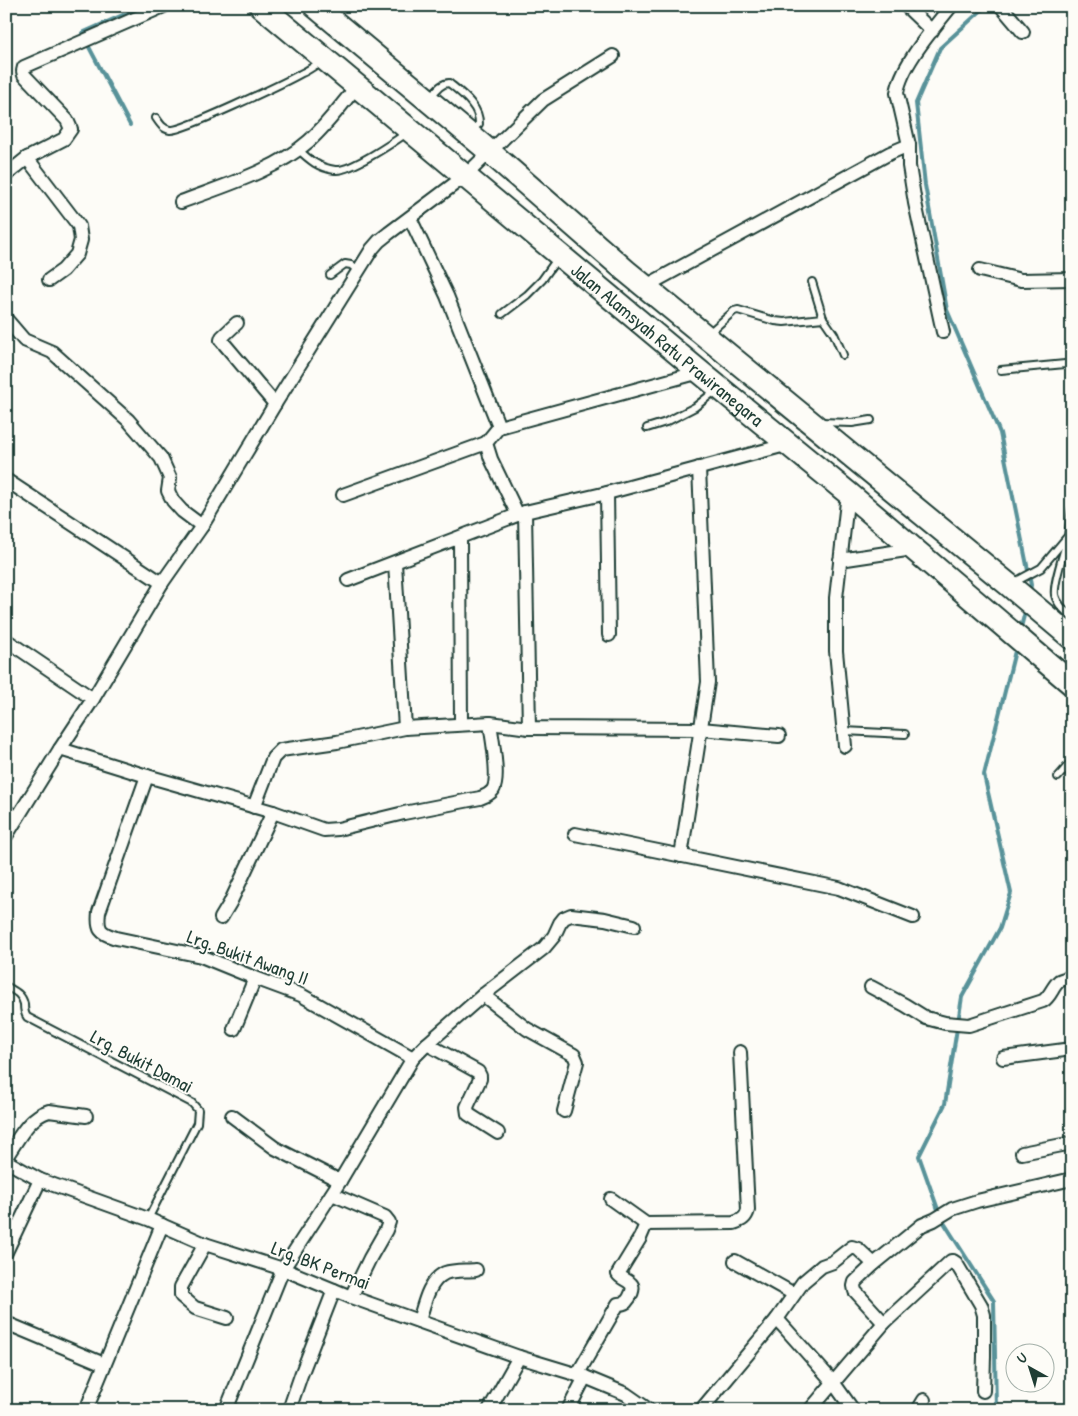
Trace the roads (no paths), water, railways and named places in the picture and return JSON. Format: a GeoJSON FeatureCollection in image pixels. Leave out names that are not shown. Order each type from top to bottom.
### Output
{"type":"FeatureCollection","features":[{"type":"Feature","properties":{"kind":"highway","name":"Jalan Alamsyah Ratu Prawiranegara"},"geometry":{"type":"LineString","coordinates":[[261,6],[719,388],[848,493],[1072,684]]}},
{"type":"Feature","properties":{"kind":"highway","name":"Jalan Alamsyah Ratu Prawiranegara"},"geometry":{"type":"LineString","coordinates":[[315,6],[468,133],[626,271],[1066,627]]}},
{"type":"Feature","properties":{"kind":"street"},"geometry":{"type":"LineString","coordinates":[[6,175],[27,158],[64,139],[71,130],[68,120],[24,76],[22,71],[24,67],[164,6]]}},
{"type":"Feature","properties":{"kind":"street"},"geometry":{"type":"LineString","coordinates":[[906,6],[932,31]]}},
{"type":"Feature","properties":{"kind":"street"},"geometry":{"type":"LineString","coordinates":[[943,332],[915,203],[909,166],[909,145],[896,93],[905,70],[951,6]]}},
{"type":"Feature","properties":{"kind":"street"},"geometry":{"type":"LineString","coordinates":[[1001,6],[1023,32]]}},
{"type":"Feature","properties":{"kind":"street"},"geometry":{"type":"LineString","coordinates":[[6,836],[12,815],[93,700],[162,583],[202,526],[275,404],[358,271],[379,241],[465,176],[543,100],[613,56]]}},
{"type":"Feature","properties":{"kind":"street"},"geometry":{"type":"LineString","coordinates":[[181,202],[240,180],[298,149],[310,140],[357,86]]}},
{"type":"Feature","properties":{"kind":"street"},"geometry":{"type":"LineString","coordinates":[[646,286],[890,153],[909,145]]}},
{"type":"Feature","properties":{"kind":"street"},"geometry":{"type":"LineString","coordinates":[[27,158],[79,226],[81,240],[77,254],[63,270],[49,280]]}},
{"type":"Feature","properties":{"kind":"street"},"geometry":{"type":"LineString","coordinates":[[410,218],[447,296],[499,427]]}},
{"type":"Feature","properties":{"kind":"street"},"geometry":{"type":"LineString","coordinates":[[980,270],[1021,280],[1072,278]]}},
{"type":"Feature","properties":{"kind":"street"},"geometry":{"type":"LineString","coordinates":[[6,319],[24,340],[52,352],[128,420],[161,458],[170,478],[168,491],[173,502],[202,526]]}},
{"type":"Feature","properties":{"kind":"street"},"geometry":{"type":"LineString","coordinates":[[237,323],[222,338],[222,342],[275,404]]}},
{"type":"Feature","properties":{"kind":"street"},"geometry":{"type":"LineString","coordinates":[[343,495],[486,443],[499,427],[700,372]]}},
{"type":"Feature","properties":{"kind":"street"},"geometry":{"type":"LineString","coordinates":[[486,443],[491,459],[521,514],[529,728]]}},
{"type":"Feature","properties":{"kind":"street"},"geometry":{"type":"LineString","coordinates":[[348,580],[521,514],[789,444]]}},
{"type":"Feature","properties":{"kind":"street"},"geometry":{"type":"LineString","coordinates":[[681,856],[708,682],[699,468]]}},
{"type":"Feature","properties":{"kind":"street"},"geometry":{"type":"LineString","coordinates":[[6,480],[162,583]]}},
{"type":"Feature","properties":{"kind":"street"},"geometry":{"type":"LineString","coordinates":[[607,493],[609,635]]}},
{"type":"Feature","properties":{"kind":"street"},"geometry":{"type":"LineString","coordinates":[[845,746],[836,651],[836,598],[848,493]]}},
{"type":"Feature","properties":{"kind":"street"},"geometry":{"type":"LineString","coordinates":[[460,538],[461,724]]}},
{"type":"Feature","properties":{"kind":"street"},"geometry":{"type":"LineString","coordinates":[[840,560],[913,549]]}},
{"type":"Feature","properties":{"kind":"street"},"geometry":{"type":"LineString","coordinates":[[394,563],[405,728]]}},
{"type":"Feature","properties":{"kind":"street"},"geometry":{"type":"LineString","coordinates":[[6,640],[93,700]]}},
{"type":"Feature","properties":{"kind":"street"},"geometry":{"type":"LineString","coordinates":[[254,807],[274,758],[281,750],[337,742],[405,728],[490,723],[529,728],[701,729],[780,736]]}},
{"type":"Feature","properties":{"kind":"street"},"geometry":{"type":"LineString","coordinates":[[60,749],[273,812],[324,830],[338,829],[488,795],[496,784],[490,723]]}},
{"type":"Feature","properties":{"kind":"street","name":"Lrg. Bukit Awang II"},"geometry":{"type":"LineString","coordinates":[[147,776],[99,912],[98,924],[101,930],[116,938],[201,956],[301,995],[413,1058]]}},
{"type":"Feature","properties":{"kind":"street"},"geometry":{"type":"LineString","coordinates":[[221,918],[273,812]]}},
{"type":"Feature","properties":{"kind":"street"},"geometry":{"type":"LineString","coordinates":[[575,834],[839,888],[913,917]]}},
{"type":"Feature","properties":{"kind":"street"},"geometry":{"type":"LineString","coordinates":[[226,1410],[283,1269],[332,1194],[413,1058],[483,995],[544,948],[554,936],[564,918],[571,915],[605,919],[634,926]]}},
{"type":"Feature","properties":{"kind":"street"},"geometry":{"type":"LineString","coordinates":[[871,987],[926,1018],[945,1023],[969,1025],[1043,1001],[1048,998],[1057,983],[1072,977]]}},
{"type":"Feature","properties":{"kind":"street"},"geometry":{"type":"LineString","coordinates":[[234,1029],[255,978]]}},
{"type":"Feature","properties":{"kind":"street"},"geometry":{"type":"LineString","coordinates":[[483,995],[527,1029],[574,1055],[577,1062],[564,1111]]}},
{"type":"Feature","properties":{"kind":"street"},"geometry":{"type":"LineString","coordinates":[[427,1044],[478,1072],[480,1079],[466,1107],[467,1111],[468,1114],[498,1133]]}},
{"type":"Feature","properties":{"kind":"street"},"geometry":{"type":"LineString","coordinates":[[1003,1058],[1072,1049]]}},
{"type":"Feature","properties":{"kind":"street"},"geometry":{"type":"LineString","coordinates":[[611,1199],[646,1224],[734,1223],[744,1219],[748,1210],[740,1052]]}},
{"type":"Feature","properties":{"kind":"street"},"geometry":{"type":"LineString","coordinates":[[6,1157],[30,1122],[37,1116],[49,1111],[86,1116]]}},
{"type":"Feature","properties":{"kind":"street"},"geometry":{"type":"LineString","coordinates":[[232,1116],[274,1148],[340,1181]]}},
{"type":"Feature","properties":{"kind":"street"},"geometry":{"type":"LineString","coordinates":[[1022,1153],[1072,1143]]}},
{"type":"Feature","properties":{"kind":"street","name":"Lrg. BK Permai"},"geometry":{"type":"LineString","coordinates":[[6,1162],[40,1180],[148,1218],[205,1244],[283,1269],[351,1297],[519,1357],[581,1376],[626,1394],[649,1410]]}},
{"type":"Feature","properties":{"kind":"street"},"geometry":{"type":"LineString","coordinates":[[884,1323],[855,1291],[855,1282],[922,1225],[952,1209],[977,1201],[1072,1179]]}},
{"type":"Feature","properties":{"kind":"street"},"geometry":{"type":"LineString","coordinates":[[6,1252],[10,1233],[40,1180]]}},
{"type":"Feature","properties":{"kind":"street"},"geometry":{"type":"LineString","coordinates":[[332,1194],[385,1217],[389,1222],[351,1297]]}},
{"type":"Feature","properties":{"kind":"street"},"geometry":{"type":"LineString","coordinates":[[568,1410],[581,1376],[618,1304],[624,1304],[633,1289],[630,1283],[618,1274],[640,1238],[646,1224]]}},
{"type":"Feature","properties":{"kind":"street"},"geometry":{"type":"LineString","coordinates":[[86,1410],[162,1225]]}},
{"type":"Feature","properties":{"kind":"street"},"geometry":{"type":"LineString","coordinates":[[205,1244],[182,1288],[181,1296],[195,1308],[228,1318]]}},
{"type":"Feature","properties":{"kind":"street"},"geometry":{"type":"LineString","coordinates":[[701,1410],[777,1319],[803,1282],[813,1272],[833,1262],[852,1247],[858,1249],[874,1264]]}},
{"type":"Feature","properties":{"kind":"street"},"geometry":{"type":"LineString","coordinates":[[810,1410],[884,1323],[953,1260],[981,1305],[984,1315],[983,1391]]}},
{"type":"Feature","properties":{"kind":"street"},"geometry":{"type":"LineString","coordinates":[[734,1262],[794,1294]]}},
{"type":"Feature","properties":{"kind":"street"},"geometry":{"type":"LineString","coordinates":[[420,1321],[428,1292],[440,1276],[446,1273],[476,1270]]}},
{"type":"Feature","properties":{"kind":"street"},"geometry":{"type":"LineString","coordinates":[[289,1410],[300,1375],[334,1290]]}},
{"type":"Feature","properties":{"kind":"street"},"geometry":{"type":"LineString","coordinates":[[777,1319],[833,1382],[853,1410]]}},
{"type":"Feature","properties":{"kind":"street"},"geometry":{"type":"LineString","coordinates":[[6,1323],[104,1364]]}},
{"type":"Feature","properties":{"kind":"street"},"geometry":{"type":"LineString","coordinates":[[489,1410],[519,1357]]}},
{"type":"Feature","properties":{"kind":"lane"},"geometry":{"type":"LineString","coordinates":[[156,118],[163,127],[172,130],[196,122],[302,74],[325,59]]}},
{"type":"Feature","properties":{"kind":"lane"},"geometry":{"type":"LineString","coordinates":[[298,149],[310,161],[321,167],[338,171],[388,146],[411,130]]}},
{"type":"Feature","properties":{"kind":"lane"},"geometry":{"type":"LineString","coordinates":[[502,314],[527,295],[542,280],[560,255]]}},
{"type":"Feature","properties":{"kind":"lane"},"geometry":{"type":"LineString","coordinates":[[330,275],[344,264],[351,265],[358,271]]}},
{"type":"Feature","properties":{"kind":"lane"},"geometry":{"type":"LineString","coordinates":[[812,282],[823,318],[834,334],[843,355]]}},
{"type":"Feature","properties":{"kind":"lane"},"geometry":{"type":"LineString","coordinates":[[706,336],[734,311],[738,310],[784,322],[823,318]]}},
{"type":"Feature","properties":{"kind":"lane"},"geometry":{"type":"LineString","coordinates":[[1000,370],[1065,364],[1070,365],[1072,368]]}},
{"type":"Feature","properties":{"kind":"lane"},"geometry":{"type":"LineString","coordinates":[[647,428],[666,422],[696,407],[719,388]]}},
{"type":"Feature","properties":{"kind":"lane"},"geometry":{"type":"LineString","coordinates":[[811,422],[871,420]]}},
{"type":"Feature","properties":{"kind":"lane"},"geometry":{"type":"LineString","coordinates":[[1066,627],[1063,609],[1055,596],[1055,586],[1068,536],[1072,509]]}},
{"type":"Feature","properties":{"kind":"lane"},"geometry":{"type":"LineString","coordinates":[[1017,586],[1041,568],[1068,536]]}},
{"type":"Feature","properties":{"kind":"lane"},"geometry":{"type":"LineString","coordinates":[[844,731],[905,734]]}},
{"type":"Feature","properties":{"kind":"lane"},"geometry":{"type":"LineString","coordinates":[[1058,777],[1072,760]]}},
{"type":"Feature","properties":{"kind":"lane","name":"Lrg. Bukit Damai"},"geometry":{"type":"LineString","coordinates":[[6,986],[22,998],[25,1013],[30,1019],[192,1103],[198,1110],[197,1123],[148,1218]]}},
{"type":"Feature","properties":{"kind":"waterway"},"geometry":{"type":"LineString","coordinates":[[82,33],[143,6]]}},
{"type":"Feature","properties":{"kind":"waterway"},"geometry":{"type":"LineString","coordinates":[[986,6],[940,48],[916,103],[925,185],[947,310],[1000,433],[1031,585],[1030,592]]}},
{"type":"Feature","properties":{"kind":"waterway"},"geometry":{"type":"LineString","coordinates":[[89,47],[130,125]]}},
{"type":"Feature","properties":{"kind":"waterway"},"geometry":{"type":"LineString","coordinates":[[1020,631],[1026,608]]}},
{"type":"Feature","properties":{"kind":"waterway"},"geometry":{"type":"LineString","coordinates":[[996,1410],[994,1301],[941,1218],[919,1156],[945,1104],[962,997],[1000,928],[1011,893],[984,775],[1016,647]]}}]}
